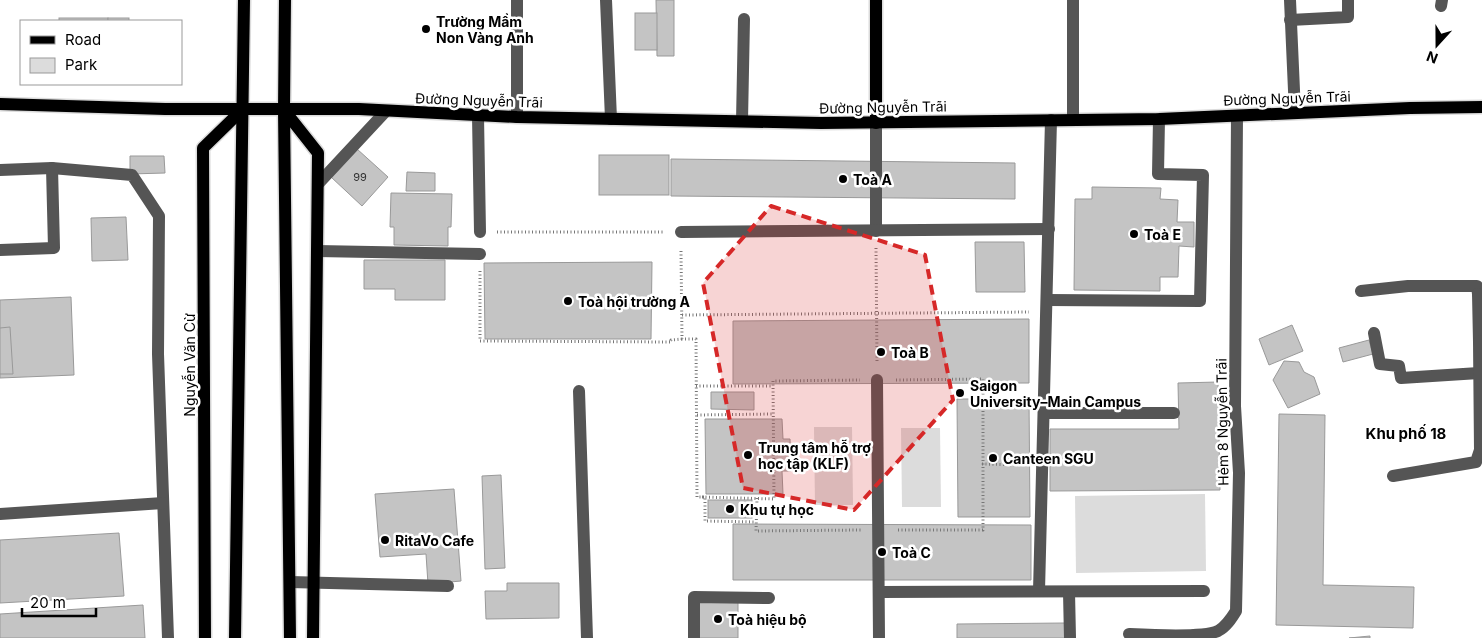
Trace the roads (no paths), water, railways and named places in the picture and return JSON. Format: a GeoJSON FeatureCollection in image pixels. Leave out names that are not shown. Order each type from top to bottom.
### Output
{"type":"FeatureCollection","features":[{"type":"Feature","properties":{"kind":"main road"},"geometry":{"type":"LineString","coordinates":[[235,638],[244,0]]}},
{"type":"Feature","properties":{"kind":"main road"},"geometry":{"type":"LineString","coordinates":[[285,0],[284,110],[290,638]]}},
{"type":"Feature","properties":{"kind":"main road"},"geometry":{"type":"LineString","coordinates":[[876,0],[876,122]]}},
{"type":"Feature","properties":{"kind":"main road","name":"Đường Nguyễn Trãi"},"geometry":{"type":"LineString","coordinates":[[0,104],[359,110],[478,116],[611,119],[876,122],[1159,119],[1410,108],[1482,107]]}},
{"type":"Feature","properties":{"kind":"main road","name":"Nguyễn Văn Cừ"},"geometry":{"type":"LineString","coordinates":[[205,638],[202,148],[243,109]]}},
{"type":"Feature","properties":{"kind":"main road"},"geometry":{"type":"LineString","coordinates":[[284,110],[318,153],[313,638]]}},
{"type":"Feature","properties":{"kind":"street"},"geometry":{"type":"LineString","coordinates":[[517,0],[518,117]]}},
{"type":"Feature","properties":{"kind":"street"},"geometry":{"type":"LineString","coordinates":[[606,0],[611,119]]}},
{"type":"Feature","properties":{"kind":"street"},"geometry":{"type":"LineString","coordinates":[[1073,0],[1073,120]]}},
{"type":"Feature","properties":{"kind":"street"},"geometry":{"type":"LineString","coordinates":[[1290,0],[1295,114]]}},
{"type":"Feature","properties":{"kind":"street"},"geometry":{"type":"LineString","coordinates":[[1290,20],[1348,17],[1348,0]]}},
{"type":"Feature","properties":{"kind":"street"},"geometry":{"type":"LineString","coordinates":[[742,121],[744,19]]}},
{"type":"Feature","properties":{"kind":"street"},"geometry":{"type":"LineString","coordinates":[[318,184],[386,112]]}},
{"type":"Feature","properties":{"kind":"street"},"geometry":{"type":"LineString","coordinates":[[478,116],[480,232]]}},
{"type":"Feature","properties":{"kind":"street","name":"Hẻm 8 Nguyễn Trãi"},"geometry":{"type":"LineString","coordinates":[[1129,634],[1174,635],[1217,632],[1228,623],[1236,611],[1239,473],[1234,406],[1237,116]]}},
{"type":"Feature","properties":{"kind":"street"},"geometry":{"type":"LineString","coordinates":[[1046,306],[1200,301],[1203,174],[1158,174],[1159,119]]}},
{"type":"Feature","properties":{"kind":"street"},"geometry":{"type":"LineString","coordinates":[[1039,591],[1051,120]]}},
{"type":"Feature","properties":{"kind":"street"},"geometry":{"type":"LineString","coordinates":[[876,122],[876,231]]}},
{"type":"Feature","properties":{"kind":"street"},"geometry":{"type":"LineString","coordinates":[[0,170],[52,168],[132,175],[160,216],[158,354],[168,638]]}},
{"type":"Feature","properties":{"kind":"street"},"geometry":{"type":"LineString","coordinates":[[0,250],[54,248],[52,168]]}},
{"type":"Feature","properties":{"kind":"street"},"geometry":{"type":"LineString","coordinates":[[681,232],[1049,229]]}},
{"type":"Feature","properties":{"kind":"street"},"geometry":{"type":"LineString","coordinates":[[317,251],[480,254]]}},
{"type":"Feature","properties":{"kind":"street"},"geometry":{"type":"LineString","coordinates":[[1362,291],[1408,286],[1477,286],[1480,294],[1479,374],[1481,450],[1476,462],[1393,476]]}},
{"type":"Feature","properties":{"kind":"street"},"geometry":{"type":"LineString","coordinates":[[1374,333],[1380,364],[1398,366],[1401,378],[1479,374]]}},
{"type":"Feature","properties":{"kind":"street"},"geometry":{"type":"LineString","coordinates":[[877,380],[879,638]]}},
{"type":"Feature","properties":{"kind":"street"},"geometry":{"type":"LineString","coordinates":[[579,391],[587,638]]}},
{"type":"Feature","properties":{"kind":"street"},"geometry":{"type":"LineString","coordinates":[[1044,413],[1174,413]]}},
{"type":"Feature","properties":{"kind":"street"},"geometry":{"type":"LineString","coordinates":[[0,514],[163,503]]}},
{"type":"Feature","properties":{"kind":"street"},"geometry":{"type":"LineString","coordinates":[[290,582],[448,586]]}},
{"type":"Feature","properties":{"kind":"street"},"geometry":{"type":"LineString","coordinates":[[879,592],[1204,591]]}},
{"type":"Feature","properties":{"kind":"street"},"geometry":{"type":"LineString","coordinates":[[1069,592],[1070,638]]}},
{"type":"Feature","properties":{"kind":"street"},"geometry":{"type":"LineString","coordinates":[[694,638],[694,597],[769,598]]}},
{"type":"Feature","properties":{"kind":"place","name":"Trường Mầm Non Vàng Anh"},"geometry":{"type":"Point","coordinates":[426,29]}},
{"type":"Feature","properties":{"kind":"place","name":"Toà A"},"geometry":{"type":"Point","coordinates":[843,179]}},
{"type":"Feature","properties":{"kind":"place","name":"Toà E"},"geometry":{"type":"Point","coordinates":[1134,234]}},
{"type":"Feature","properties":{"kind":"place","name":"Toà hội trường A"},"geometry":{"type":"Point","coordinates":[568,301]}},
{"type":"Feature","properties":{"kind":"place","name":"Toà B"},"geometry":{"type":"Point","coordinates":[881,352]}},
{"type":"Feature","properties":{"kind":"place","name":"Saigon University–Main Campus"},"geometry":{"type":"Point","coordinates":[960,393]}},
{"type":"Feature","properties":{"kind":"place","name":"Trung tâm hỗ trợ học tập (KLF)"},"geometry":{"type":"Point","coordinates":[748,455]}},
{"type":"Feature","properties":{"kind":"place","name":"Canteen SGU"},"geometry":{"type":"Point","coordinates":[993,458]}},
{"type":"Feature","properties":{"kind":"place","name":"Khu tự học"},"geometry":{"type":"Point","coordinates":[730,509]}},
{"type":"Feature","properties":{"kind":"place","name":"RitaVo Cafe"},"geometry":{"type":"Point","coordinates":[385,540]}},
{"type":"Feature","properties":{"kind":"place","name":"Toà C"},"geometry":{"type":"Point","coordinates":[882,552]}},
{"type":"Feature","properties":{"kind":"place","name":"Toà hiệu bộ"},"geometry":{"type":"Point","coordinates":[718,619]}},
{"type":"Feature","properties":{"kind":"district","name":"Khu phố 18"},"geometry":{"type":"Point","coordinates":[1406,433]}}]}
